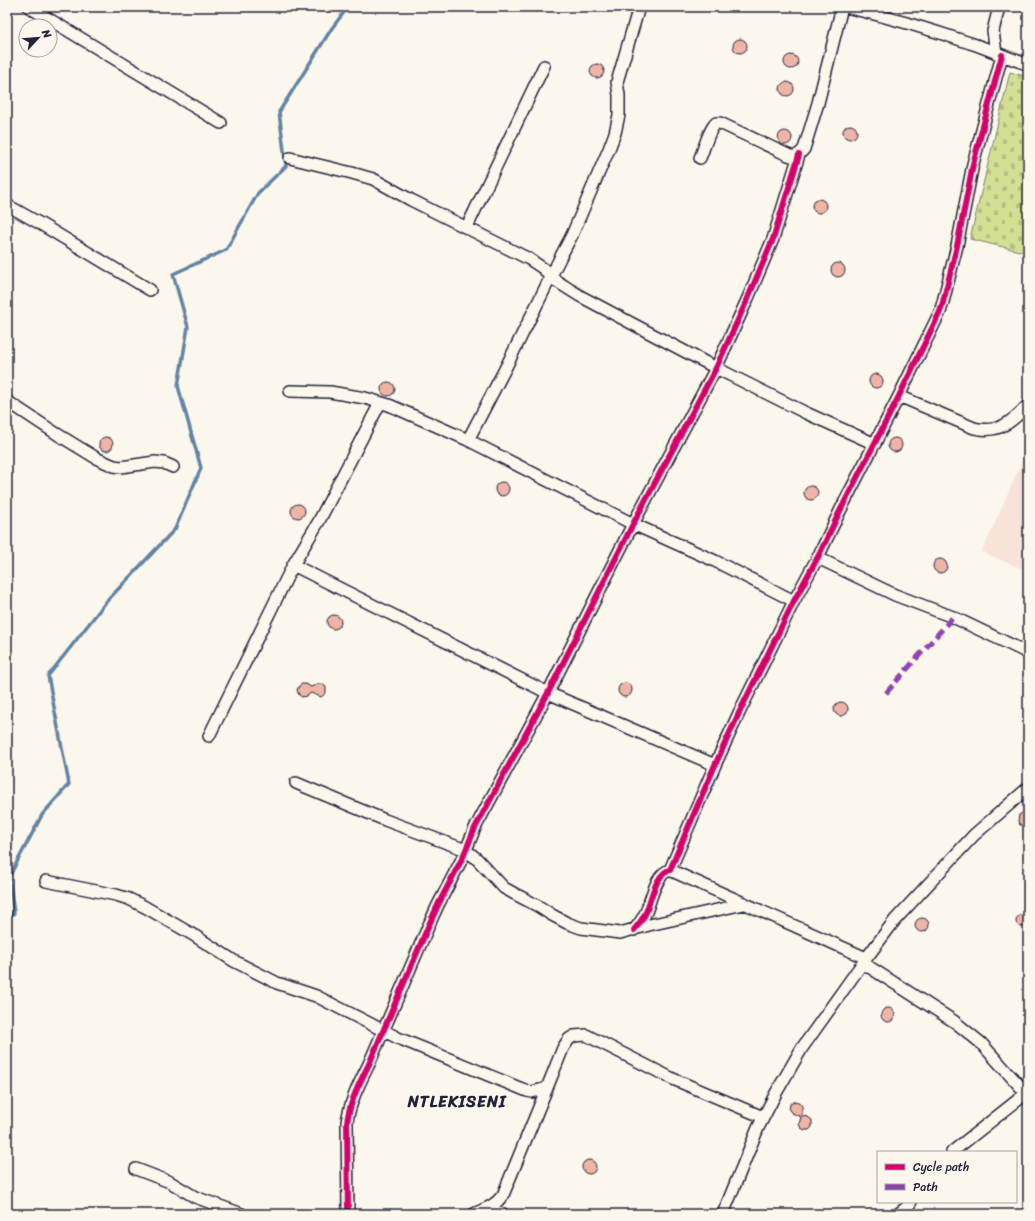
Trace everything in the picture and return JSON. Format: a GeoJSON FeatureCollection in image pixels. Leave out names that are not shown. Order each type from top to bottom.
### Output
{"type":"FeatureCollection","features":[{"type":"Feature","properties":{"kind":"street"},"geometry":{"type":"LineString","coordinates":[[29,7],[221,123]]}},
{"type":"Feature","properties":{"kind":"street"},"geometry":{"type":"LineString","coordinates":[[468,440],[578,224],[615,133],[619,115],[619,95],[617,82],[639,7]]}},
{"type":"Feature","properties":{"kind":"street"},"geometry":{"type":"LineString","coordinates":[[348,1214],[348,1113],[360,1082],[370,1064],[438,905],[453,878],[474,828],[548,693],[633,524],[716,368],[748,298],[773,239],[799,155],[804,149],[818,103],[842,7]]}},
{"type":"Feature","properties":{"kind":"street"},"geometry":{"type":"LineString","coordinates":[[846,7],[894,19],[972,43],[1028,64]]}},
{"type":"Feature","properties":{"kind":"street"},"geometry":{"type":"LineString","coordinates":[[634,930],[646,912],[660,877],[667,870],[670,870],[739,713],[940,312],[959,239],[973,164],[999,54],[993,31],[999,7]]}},
{"type":"Feature","properties":{"kind":"street"},"geometry":{"type":"LineString","coordinates":[[467,227],[544,66]]}},
{"type":"Feature","properties":{"kind":"street"},"geometry":{"type":"LineString","coordinates":[[700,158],[713,125],[718,122],[788,156],[793,157],[799,155]]}},
{"type":"Feature","properties":{"kind":"street"},"geometry":{"type":"LineString","coordinates":[[290,158],[373,179],[529,259],[544,270],[550,277],[580,296],[716,368],[806,413],[875,444]]}},
{"type":"Feature","properties":{"kind":"street"},"geometry":{"type":"LineString","coordinates":[[7,205],[150,290]]}},
{"type":"Feature","properties":{"kind":"street"},"geometry":{"type":"LineString","coordinates":[[290,391],[330,392],[365,398],[389,405],[468,440],[633,524],[715,561],[794,602]]}},
{"type":"Feature","properties":{"kind":"street"},"geometry":{"type":"LineString","coordinates":[[899,396],[974,428],[984,430],[993,430],[1001,427],[1016,417],[1028,405]]}},
{"type":"Feature","properties":{"kind":"street"},"geometry":{"type":"LineString","coordinates":[[7,401],[98,459],[114,466],[164,462],[173,467]]}},
{"type":"Feature","properties":{"kind":"street"},"geometry":{"type":"LineString","coordinates":[[209,736],[293,565],[319,521],[380,403]]}},
{"type":"Feature","properties":{"kind":"street"},"geometry":{"type":"LineString","coordinates":[[818,558],[895,595],[952,617],[1028,653]]}},
{"type":"Feature","properties":{"kind":"street"},"geometry":{"type":"LineString","coordinates":[[293,565],[548,693],[715,765]]}},
{"type":"Feature","properties":{"kind":"street"},"geometry":{"type":"LineString","coordinates":[[296,783],[385,820],[466,850],[478,860],[504,888],[567,923],[581,928],[620,933],[744,904]]}},
{"type":"Feature","properties":{"kind":"street"},"geometry":{"type":"LineString","coordinates":[[723,1214],[764,1117],[802,1048],[895,920],[974,835],[1028,788]]}},
{"type":"Feature","properties":{"kind":"street"},"geometry":{"type":"LineString","coordinates":[[670,870],[865,961],[955,1022],[981,1043],[1027,1094],[953,1151]]}},
{"type":"Feature","properties":{"kind":"street"},"geometry":{"type":"LineString","coordinates":[[46,881],[129,899],[195,936],[234,962],[277,984],[316,996],[404,1041],[527,1091],[532,1092],[547,1088]]}},
{"type":"Feature","properties":{"kind":"street"},"geometry":{"type":"LineString","coordinates":[[474,1214],[499,1201],[503,1194],[566,1042],[574,1036],[586,1035],[673,1079],[764,1117]]}},
{"type":"Feature","properties":{"kind":"street"},"geometry":{"type":"LineString","coordinates":[[136,1169],[170,1182],[195,1197],[242,1214]]}},
{"type":"Feature","properties":{"kind":"street"},"geometry":{"type":"LineString","coordinates":[[898,1214],[910,1203]]}},
{"type":"Feature","properties":{"kind":"street"},"geometry":{"type":"LineString","coordinates":[[489,1207],[504,1214]]}},
{"type":"Feature","properties":{"kind":"shaded area"},"geometry":{"type":"Polygon","coordinates":[[[1028,448],[1028,571],[982,552],[1028,448]]]}},
{"type":"Feature","properties":{"kind":"green space"},"geometry":{"type":"Polygon","coordinates":[[[1010,72],[1028,77],[1028,253],[970,239],[1010,72]]]}},
{"type":"Feature","properties":{"kind":"building"},"geometry":{"type":"Polygon","coordinates":[[[740,39],[745,41],[747,46],[745,51],[740,53],[735,51],[733,46],[735,41],[740,39]]]}},
{"type":"Feature","properties":{"kind":"building"},"geometry":{"type":"Polygon","coordinates":[[[791,55],[796,57],[798,62],[796,67],[791,69],[786,67],[784,62],[786,57],[791,55]]]}},
{"type":"Feature","properties":{"kind":"building"},"geometry":{"type":"Polygon","coordinates":[[[597,64],[602,66],[604,71],[602,76],[597,78],[592,76],[590,71],[592,66],[597,64]]]}},
{"type":"Feature","properties":{"kind":"building"},"geometry":{"type":"Polygon","coordinates":[[[787,82],[792,84],[794,89],[792,94],[787,96],[782,94],[780,89],[782,84],[787,82]]]}},
{"type":"Feature","properties":{"kind":"building"},"geometry":{"type":"Polygon","coordinates":[[[850,125],[855,127],[857,132],[855,137],[850,139],[845,137],[843,132],[845,127],[850,125]]]}},
{"type":"Feature","properties":{"kind":"building"},"geometry":{"type":"Polygon","coordinates":[[[785,131],[790,133],[792,138],[790,143],[785,145],[780,143],[778,138],[780,133],[785,131]]]}},
{"type":"Feature","properties":{"kind":"building"},"geometry":{"type":"Polygon","coordinates":[[[819,199],[824,201],[826,206],[824,211],[819,213],[814,211],[812,206],[814,201],[819,199]]]}},
{"type":"Feature","properties":{"kind":"building"},"geometry":{"type":"Polygon","coordinates":[[[838,263],[843,265],[845,270],[843,275],[838,277],[833,275],[831,270],[833,265],[838,263]]]}},
{"type":"Feature","properties":{"kind":"building"},"geometry":{"type":"Polygon","coordinates":[[[876,374],[881,376],[883,381],[881,386],[876,388],[871,386],[869,381],[871,376],[876,374]]]}},
{"type":"Feature","properties":{"kind":"building"},"geometry":{"type":"Polygon","coordinates":[[[388,382],[393,384],[395,389],[393,394],[388,396],[383,394],[381,389],[383,384],[388,382]]]}},
{"type":"Feature","properties":{"kind":"building"},"geometry":{"type":"Polygon","coordinates":[[[106,437],[111,439],[113,444],[111,449],[106,451],[101,449],[99,444],[101,439],[106,437]]]}},
{"type":"Feature","properties":{"kind":"building"},"geometry":{"type":"Polygon","coordinates":[[[895,438],[900,440],[902,445],[900,450],[895,452],[890,450],[888,445],[890,440],[895,438]]]}},
{"type":"Feature","properties":{"kind":"building"},"geometry":{"type":"Polygon","coordinates":[[[502,482],[507,484],[509,489],[507,494],[502,496],[497,494],[495,489],[497,484],[502,482]]]}},
{"type":"Feature","properties":{"kind":"building"},"geometry":{"type":"Polygon","coordinates":[[[811,486],[816,488],[818,493],[816,498],[811,500],[806,498],[804,493],[806,488],[811,486]]]}},
{"type":"Feature","properties":{"kind":"building"},"geometry":{"type":"Polygon","coordinates":[[[298,504],[303,506],[305,511],[303,516],[298,518],[293,516],[291,511],[293,506],[298,504]]]}},
{"type":"Feature","properties":{"kind":"building"},"geometry":{"type":"Polygon","coordinates":[[[940,559],[945,561],[947,566],[945,571],[940,573],[935,571],[933,566],[935,561],[940,559]]]}},
{"type":"Feature","properties":{"kind":"building"},"geometry":{"type":"Polygon","coordinates":[[[334,615],[339,617],[341,622],[339,627],[334,629],[329,627],[327,622],[329,617],[334,615]]]}},
{"type":"Feature","properties":{"kind":"building"},"geometry":{"type":"Polygon","coordinates":[[[625,683],[630,685],[632,690],[630,695],[625,697],[620,695],[618,690],[620,685],[625,683]]]}},
{"type":"Feature","properties":{"kind":"building"},"geometry":{"type":"Polygon","coordinates":[[[302,684],[306,684],[311,687],[322,684],[326,687],[326,693],[321,697],[311,693],[302,697],[299,695],[297,690],[302,684]]]}},
{"type":"Feature","properties":{"kind":"building"},"geometry":{"type":"Polygon","coordinates":[[[841,702],[846,704],[848,709],[846,714],[841,716],[836,714],[834,709],[836,704],[841,702]]]}},
{"type":"Feature","properties":{"kind":"building"},"geometry":{"type":"Polygon","coordinates":[[[1028,812],[1028,826],[1020,825],[1018,821],[1019,815],[1028,812]]]}},
{"type":"Feature","properties":{"kind":"building"},"geometry":{"type":"Polygon","coordinates":[[[1024,915],[1027,916],[1027,926],[1020,927],[1017,926],[1016,919],[1017,916],[1024,915]]]}},
{"type":"Feature","properties":{"kind":"building"},"geometry":{"type":"Polygon","coordinates":[[[922,918],[927,920],[929,925],[927,930],[922,932],[917,930],[915,925],[917,920],[922,918]]]}},
{"type":"Feature","properties":{"kind":"building"},"geometry":{"type":"Polygon","coordinates":[[[888,1008],[893,1010],[895,1015],[893,1020],[888,1022],[883,1020],[881,1015],[883,1010],[888,1008]]]}},
{"type":"Feature","properties":{"kind":"building"},"geometry":{"type":"Polygon","coordinates":[[[796,1101],[802,1106],[802,1116],[808,1117],[812,1120],[812,1127],[809,1130],[801,1128],[799,1124],[801,1117],[789,1110],[790,1104],[796,1101]]]}},
{"type":"Feature","properties":{"kind":"building"},"geometry":{"type":"Polygon","coordinates":[[[589,1160],[594,1162],[596,1167],[594,1172],[589,1174],[584,1172],[582,1167],[584,1162],[589,1160]]]}},
{"type":"Feature","properties":{"kind":"waterway"},"geometry":{"type":"LineString","coordinates":[[7,918],[14,913],[9,877],[42,815],[69,784],[48,676],[106,602],[175,529],[201,468],[178,386],[188,327],[173,274],[226,250],[258,193],[286,166],[279,112],[332,28],[348,7]]}},
{"type":"Feature","properties":{"kind":"marked path"},"geometry":{"type":"LineString","coordinates":[[886,693],[953,617]]}},
{"type":"Feature","properties":{"kind":"cycle path"},"geometry":{"type":"LineString","coordinates":[[634,930],[645,915],[658,881],[665,872],[670,870],[739,713],[940,312],[957,246],[973,164],[1002,55]]}},
{"type":"Feature","properties":{"kind":"cycle path"},"geometry":{"type":"LineString","coordinates":[[348,1214],[347,1122],[350,1107],[356,1092],[428,927],[463,857],[475,828],[548,693],[633,524],[716,368],[773,239],[799,155]]}},
{"type":"Feature","properties":{"kind":"district","name":"NTLEKISENI"},"geometry":{"type":"Point","coordinates":[457,1101]}}]}
